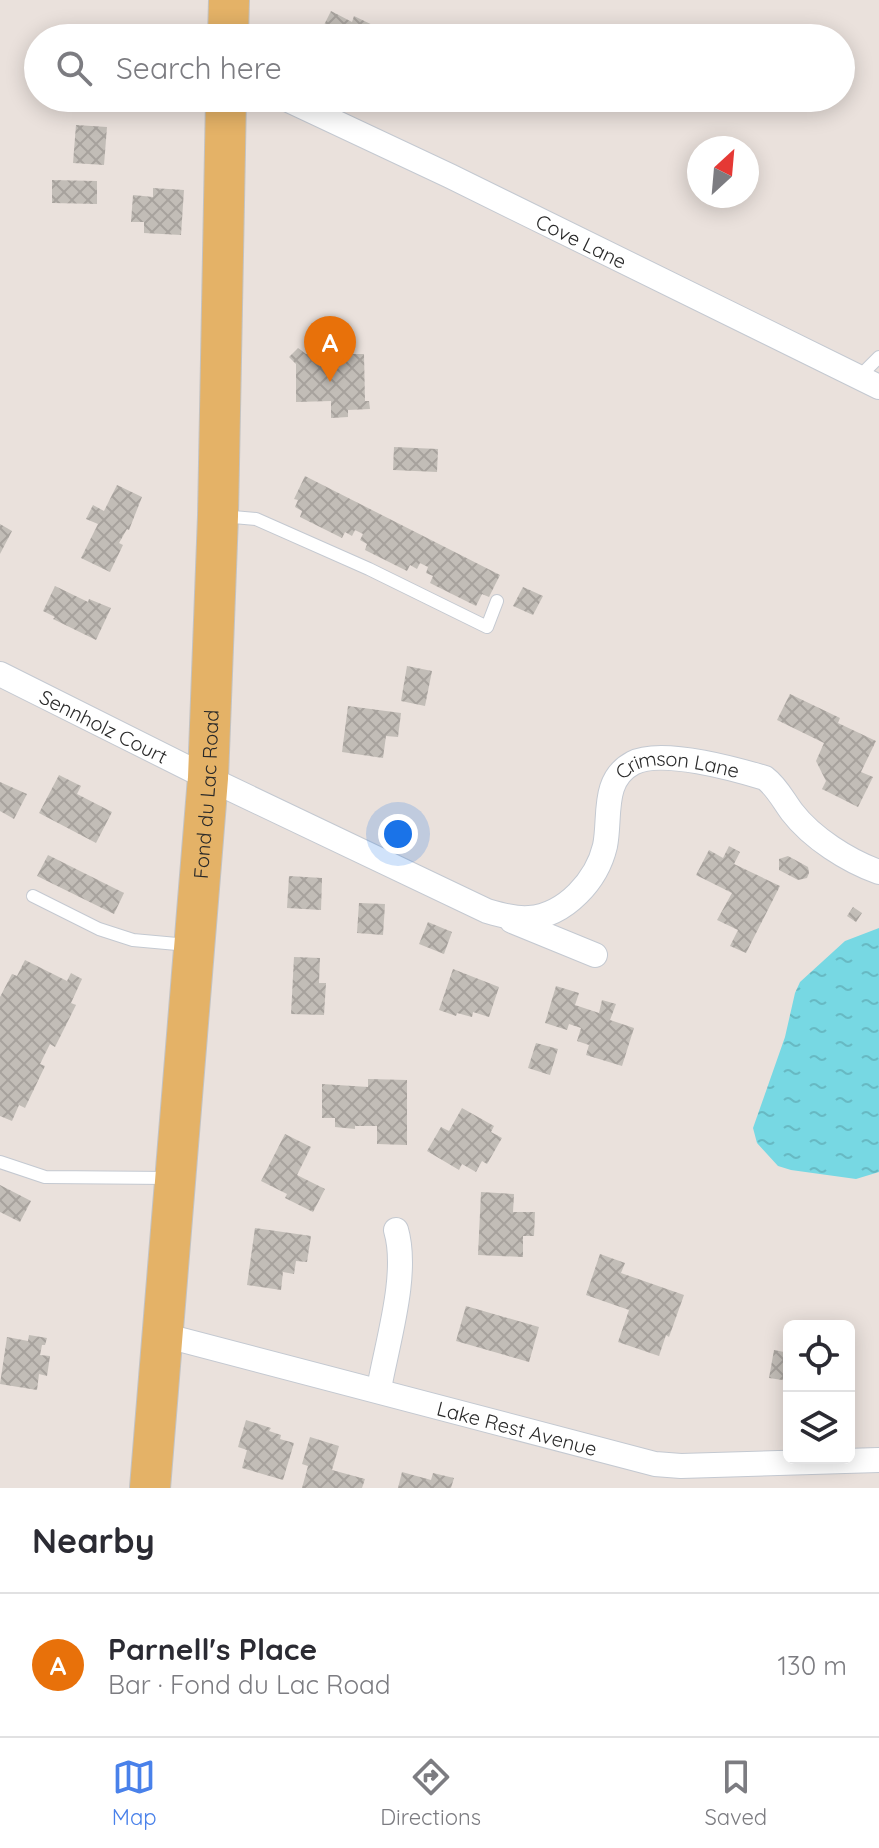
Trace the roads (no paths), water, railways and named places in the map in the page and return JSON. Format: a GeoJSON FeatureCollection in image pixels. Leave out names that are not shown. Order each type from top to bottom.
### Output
{"type":"FeatureCollection","features":[{"type":"Feature","properties":{"kind":"main road"},"geometry":{"type":"LineString","coordinates":[[228,24],[229,0]]}},
{"type":"Feature","properties":{"kind":"main road","name":"Fond du Lac Road"},"geometry":{"type":"LineString","coordinates":[[150,1488],[208,778],[218,516],[226,112]]}},
{"type":"Feature","properties":{"kind":"street","name":"Cove Lane"},"geometry":{"type":"LineString","coordinates":[[314,112],[869,382]]}},
{"type":"Feature","properties":{"kind":"street","name":"Sennholz Court"},"geometry":{"type":"LineString","coordinates":[[0,674],[208,778]]}},
{"type":"Feature","properties":{"kind":"street","name":"Crimson Lane"},"geometry":{"type":"LineString","coordinates":[[487,911],[515,918],[532,918],[571,900],[586,886],[604,847],[607,807],[612,788],[626,767],[650,758],[683,759],[765,778],[812,832],[852,860],[879,872]]}},
{"type":"Feature","properties":{"kind":"street","name":"Crimson Lane"},"geometry":{"type":"LineString","coordinates":[[208,778],[487,911],[595,955]]}},
{"type":"Feature","properties":{"kind":"street"},"geometry":{"type":"LineString","coordinates":[[379,1389],[401,1273],[401,1247],[396,1230]]}},
{"type":"Feature","properties":{"kind":"street","name":"Lake Rest Avenue"},"geometry":{"type":"LineString","coordinates":[[163,1335],[379,1389],[655,1464],[681,1466],[879,1460]]}},
{"type":"Feature","properties":{"kind":"lane"},"geometry":{"type":"LineString","coordinates":[[869,382],[879,357]]}},
{"type":"Feature","properties":{"kind":"lane"},"geometry":{"type":"LineString","coordinates":[[218,516],[256,519],[369,569],[487,627],[497,601]]}},
{"type":"Feature","properties":{"kind":"lane"},"geometry":{"type":"LineString","coordinates":[[33,896],[99,929],[133,940],[195,945]]}},
{"type":"Feature","properties":{"kind":"lane"},"geometry":{"type":"LineString","coordinates":[[0,1162],[45,1177],[176,1178]]}},
{"type":"Feature","properties":{"kind":"water"},"geometry":{"type":"Polygon","coordinates":[[[879,928],[879,1172],[856,1179],[778,1166],[757,1143],[753,1128],[785,1037],[795,993],[800,982],[845,941],[879,928]]]}},
{"type":"Feature","properties":{"kind":"place","name":"Parnell's Place"},"geometry":{"type":"Point","coordinates":[330,382]}}]}
